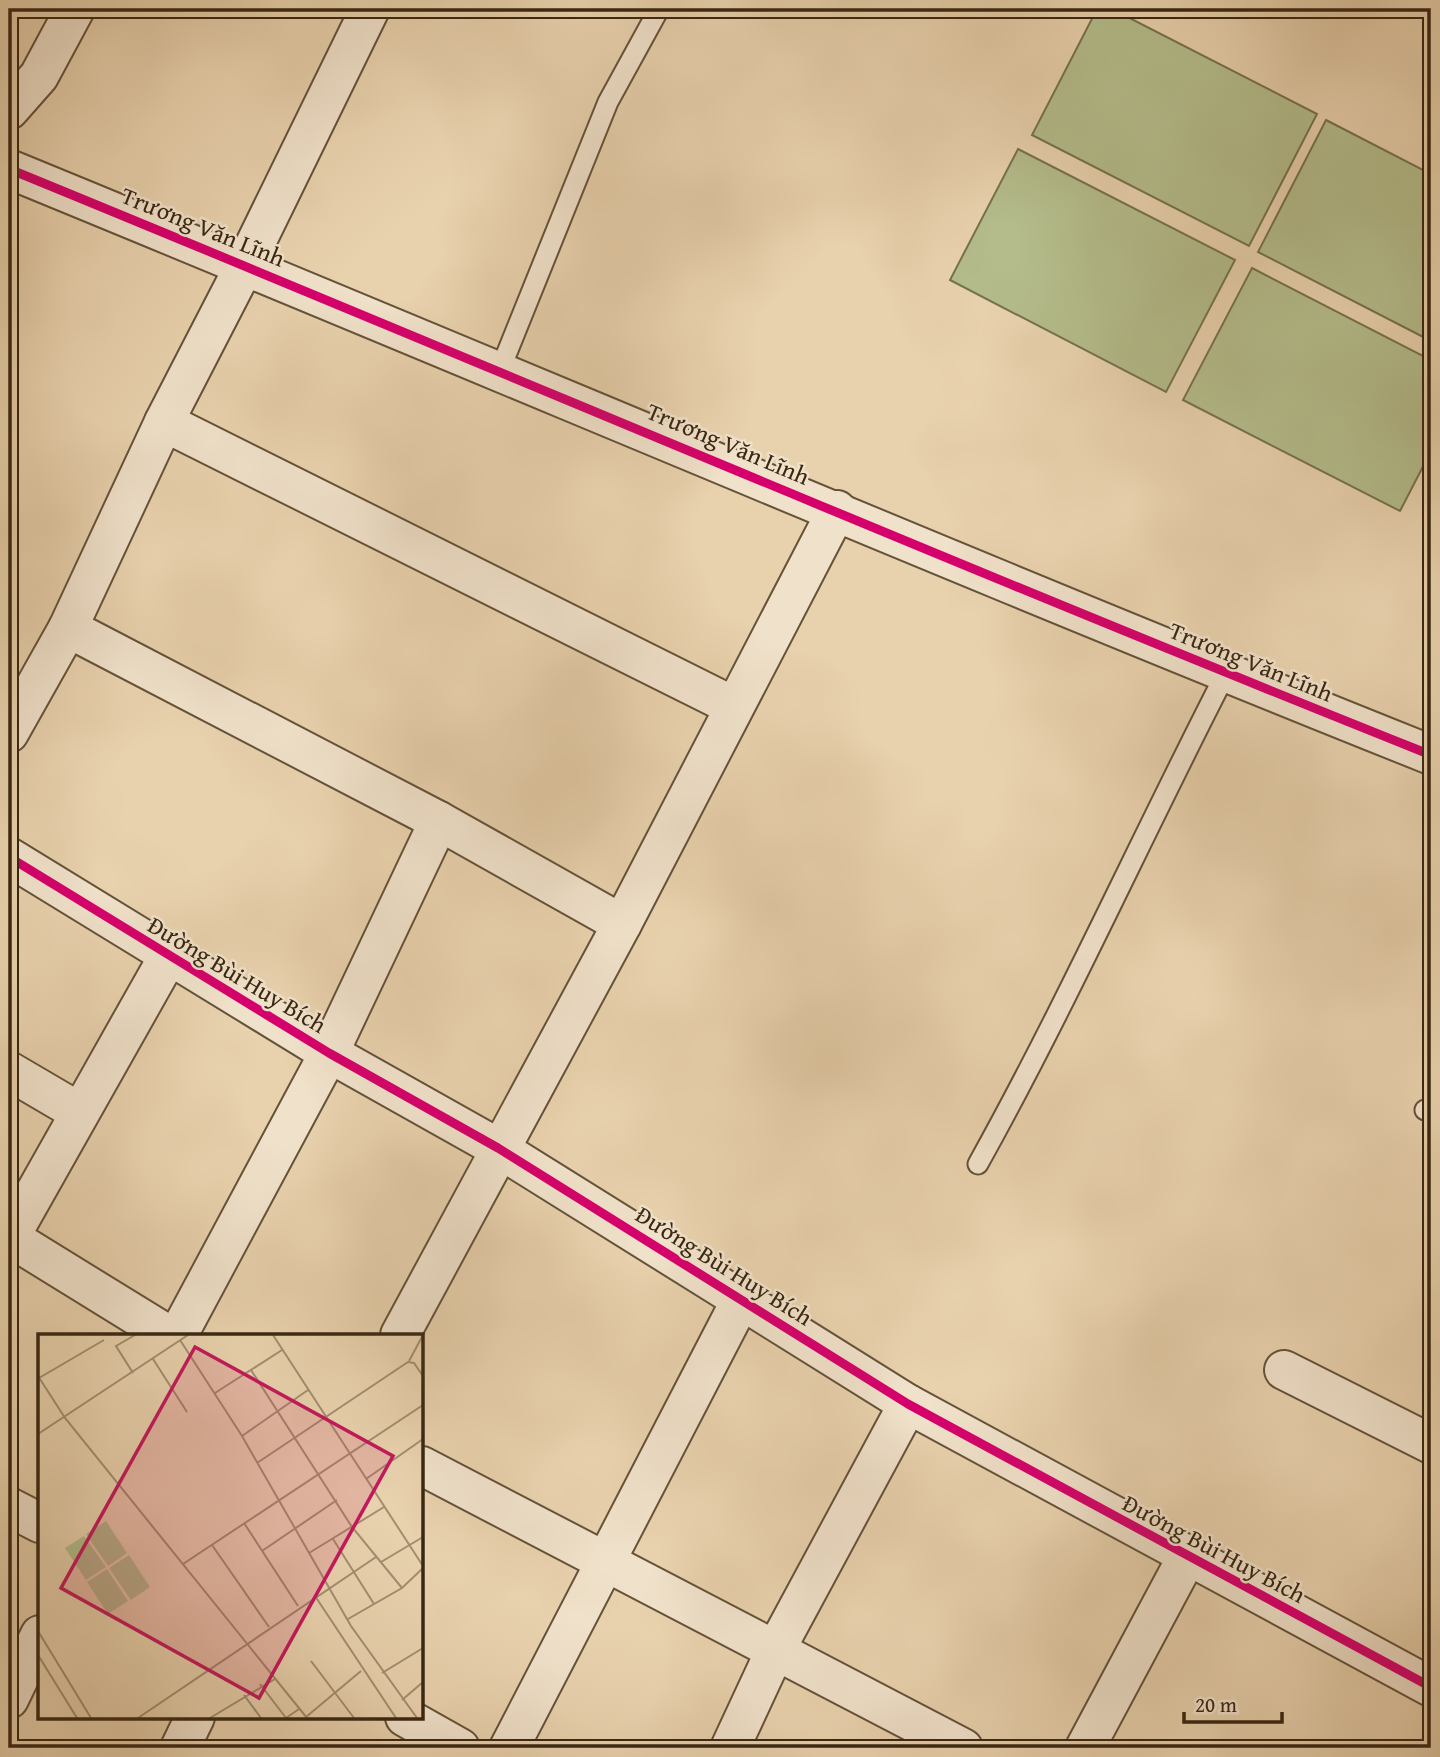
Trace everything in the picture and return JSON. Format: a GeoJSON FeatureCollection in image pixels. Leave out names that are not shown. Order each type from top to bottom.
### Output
{"type":"FeatureCollection","features":[{"type":"Feature","properties":{"kind":"street"},"geometry":{"type":"LineString","coordinates":[[9,110],[24,70],[75,9]]}},
{"type":"Feature","properties":{"kind":"street"},"geometry":{"type":"LineString","coordinates":[[9,733],[68,628],[164,422],[245,265],[370,9]]}},
{"type":"Feature","properties":{"kind":"street","name":"Trương Văn Lĩnh"},"geometry":{"type":"LineString","coordinates":[[9,169],[500,369],[1226,673],[1431,755]]}},
{"type":"Feature","properties":{"kind":"street"},"geometry":{"type":"LineString","coordinates":[[164,422],[733,706]]}},
{"type":"Feature","properties":{"kind":"street"},"geometry":{"type":"LineString","coordinates":[[401,1334],[498,1148],[622,924],[837,510]]}},
{"type":"Feature","properties":{"kind":"street"},"geometry":{"type":"LineString","coordinates":[[68,628],[439,821],[622,924]]}},
{"type":"Feature","properties":{"kind":"street"},"geometry":{"type":"LineString","coordinates":[[179,1334],[329,1053],[439,821]]}},
{"type":"Feature","properties":{"kind":"street","name":"Đường Bùi Huy Bích"},"geometry":{"type":"LineString","coordinates":[[9,857],[168,957],[329,1053],[498,1148],[908,1404],[1431,1687]]}},
{"type":"Feature","properties":{"kind":"street"},"geometry":{"type":"LineString","coordinates":[[166,1334],[9,1238],[168,957]]}},
{"type":"Feature","properties":{"kind":"street"},"geometry":{"type":"LineString","coordinates":[[9,1071],[79,1112]]}},
{"type":"Feature","properties":{"kind":"street"},"geometry":{"type":"LineString","coordinates":[[509,1748],[741,1300]]}},
{"type":"Feature","properties":{"kind":"street"},"geometry":{"type":"LineString","coordinates":[[1284,1370],[1431,1444]]}},
{"type":"Feature","properties":{"kind":"street"},"geometry":{"type":"LineString","coordinates":[[730,1748],[776,1649],[908,1404]]}},
{"type":"Feature","properties":{"kind":"street"},"geometry":{"type":"LineString","coordinates":[[424,1467],[963,1748]]}},
{"type":"Feature","properties":{"kind":"street"},"geometry":{"type":"LineString","coordinates":[[9,1507],[38,1522]]}},
{"type":"Feature","properties":{"kind":"street"},"geometry":{"type":"LineString","coordinates":[[1085,1748],[1187,1557]]}},
{"type":"Feature","properties":{"kind":"street"},"geometry":{"type":"LineString","coordinates":[[9,1699],[38,1639]]}},
{"type":"Feature","properties":{"kind":"street"},"geometry":{"type":"LineString","coordinates":[[180,1748],[195,1718]]}},
{"type":"Feature","properties":{"kind":"street"},"geometry":{"type":"LineString","coordinates":[[407,1718],[460,1748]]}},
{"type":"Feature","properties":{"kind":"lane"},"geometry":{"type":"LineString","coordinates":[[500,369],[608,102],[659,9]]}},
{"type":"Feature","properties":{"kind":"lane"},"geometry":{"type":"LineString","coordinates":[[978,1164],[1073,985],[1138,845],[1226,673]]}},
{"type":"Feature","properties":{"kind":"green space"},"geometry":{"type":"Polygon","coordinates":[[[1097,9],[1112,9],[1317,114],[1249,246],[1032,135],[1097,9]]]}},
{"type":"Feature","properties":{"kind":"green space"},"geometry":{"type":"Polygon","coordinates":[[[1326,120],[1431,174],[1431,341],[1258,252],[1326,120]]]}},
{"type":"Feature","properties":{"kind":"green space"},"geometry":{"type":"Polygon","coordinates":[[[1018,149],[1235,260],[1166,392],[950,280],[1018,149]]]}},
{"type":"Feature","properties":{"kind":"green space"},"geometry":{"type":"Polygon","coordinates":[[[1252,268],[1431,360],[1431,451],[1400,511],[1183,400],[1252,268]]]}},
{"type":"Feature","properties":{"kind":"cycle path"},"geometry":{"type":"LineString","coordinates":[[9,169],[1075,611],[1431,755]]}},
{"type":"Feature","properties":{"kind":"cycle path"},"geometry":{"type":"LineString","coordinates":[[9,857],[329,1053],[498,1148],[908,1404],[1431,1687]]}}]}
